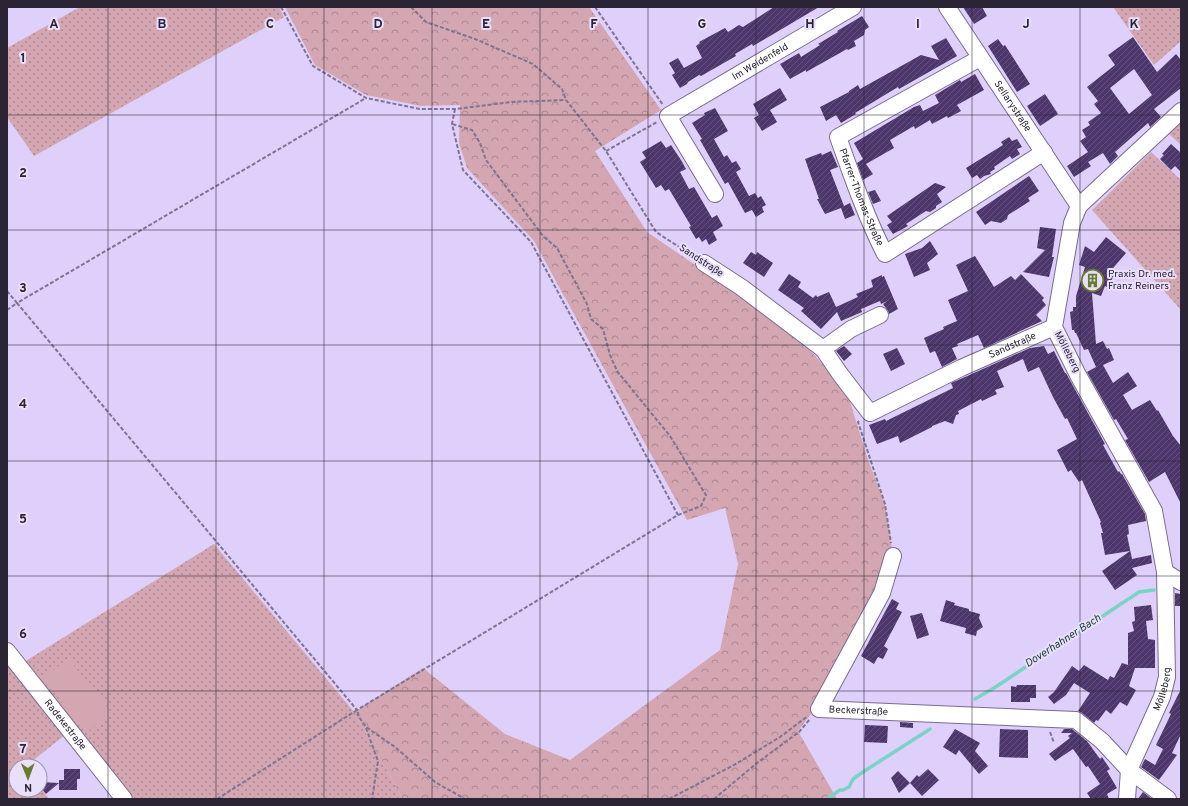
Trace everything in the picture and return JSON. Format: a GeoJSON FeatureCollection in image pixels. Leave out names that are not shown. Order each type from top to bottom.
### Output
{"type":"FeatureCollection","features":[{"type":"Feature","properties":{"kind":"street","name":"Im Weidenfeld"},"geometry":{"type":"LineString","coordinates":[[669,115],[853,7]]}},
{"type":"Feature","properties":{"kind":"street","name":"Sellarystraße"},"geometry":{"type":"LineString","coordinates":[[947,7],[1079,206]]}},
{"type":"Feature","properties":{"kind":"street","name":"Pfarrer-Thomas-Straße"},"geometry":{"type":"LineString","coordinates":[[980,58],[838,137],[850,171],[885,254],[1044,152]]}},
{"type":"Feature","properties":{"kind":"street","name":"Mölleberg"},"geometry":{"type":"LineString","coordinates":[[1127,799],[1130,770],[1162,697],[1167,677],[1165,572],[1154,511],[1078,374],[1054,327],[1072,223],[1079,206],[1181,111]]}},
{"type":"Feature","properties":{"kind":"street"},"geometry":{"type":"LineString","coordinates":[[669,115],[715,194]]}},
{"type":"Feature","properties":{"kind":"street","name":"Sandstraße"},"geometry":{"type":"LineString","coordinates":[[704,263],[741,287],[823,349],[870,413],[961,368],[1054,327]]}},
{"type":"Feature","properties":{"kind":"street"},"geometry":{"type":"LineString","coordinates":[[823,349],[851,329],[880,315]]}},
{"type":"Feature","properties":{"kind":"street","name":"Beckerstraße"},"geometry":{"type":"LineString","coordinates":[[893,556],[882,593],[819,709],[1076,720],[1102,741],[1130,770],[1168,799]]}},
{"type":"Feature","properties":{"kind":"street"},"geometry":{"type":"LineString","coordinates":[[1165,572],[1181,582]]}},
{"type":"Feature","properties":{"kind":"street","name":"Radekestraße"},"geometry":{"type":"LineString","coordinates":[[7,650],[124,799]]}},
{"type":"Feature","properties":{"kind":"path"},"geometry":{"type":"LineString","coordinates":[[281,7],[312,66],[366,98],[420,109],[456,109],[511,102],[566,100]]}},
{"type":"Feature","properties":{"kind":"path","name":"Sandstraße"},"geometry":{"type":"LineString","coordinates":[[411,7],[426,22],[475,39],[533,64],[562,89],[566,100],[606,151],[656,232],[704,263]]}},
{"type":"Feature","properties":{"kind":"path"},"geometry":{"type":"LineString","coordinates":[[595,7],[669,115],[606,151]]}},
{"type":"Feature","properties":{"kind":"path"},"geometry":{"type":"LineString","coordinates":[[7,310],[366,98]]}},
{"type":"Feature","properties":{"kind":"path"},"geometry":{"type":"LineString","coordinates":[[456,109],[452,124],[463,170],[531,242],[678,515]]}},
{"type":"Feature","properties":{"kind":"path"},"geometry":{"type":"LineString","coordinates":[[217,799],[357,710],[678,515],[701,506],[706,495],[670,436],[617,371],[610,355],[603,329],[591,319],[587,304],[557,248],[542,236],[486,160],[480,143],[472,130],[452,124]]}},
{"type":"Feature","properties":{"kind":"path"},"geometry":{"type":"LineString","coordinates":[[7,291],[357,710],[359,717],[366,726],[395,747],[435,782],[465,799]]}},
{"type":"Feature","properties":{"kind":"path"},"geometry":{"type":"LineString","coordinates":[[870,413],[858,422],[885,504],[893,556]]}},
{"type":"Feature","properties":{"kind":"path"},"geometry":{"type":"LineString","coordinates":[[669,799],[734,765],[780,737],[819,709]]}},
{"type":"Feature","properties":{"kind":"path"},"geometry":{"type":"LineString","coordinates":[[714,799],[757,763],[799,732],[819,709]]}},
{"type":"Feature","properties":{"kind":"path"},"geometry":{"type":"LineString","coordinates":[[366,726],[378,761],[372,799]]}},
{"type":"Feature","properties":{"kind":"green space"},"geometry":{"type":"Polygon","coordinates":[[[80,7],[279,7],[284,17],[34,156],[7,117],[7,48],[80,7]]]}},
{"type":"Feature","properties":{"kind":"green space"},"geometry":{"type":"Polygon","coordinates":[[[285,7],[589,7],[661,110],[595,151],[647,232],[796,334],[847,392],[868,460],[885,504],[893,556],[832,686],[798,731],[837,799],[403,799],[354,712],[423,668],[505,734],[570,760],[720,650],[738,564],[725,508],[687,520],[534,241],[467,168],[459,143],[460,105],[421,106],[366,95],[315,65],[285,7]]]}},
{"type":"Feature","properties":{"kind":"green space"},"geometry":{"type":"Polygon","coordinates":[[[1113,7],[1181,7],[1181,41],[1154,65],[1113,7]]]}},
{"type":"Feature","properties":{"kind":"green space"},"geometry":{"type":"Polygon","coordinates":[[[1181,122],[1181,145],[1169,134],[1181,122]]]}},
{"type":"Feature","properties":{"kind":"green space"},"geometry":{"type":"Polygon","coordinates":[[[1151,152],[1181,180],[1181,310],[1092,210],[1151,152]]]}},
{"type":"Feature","properties":{"kind":"green space"},"geometry":{"type":"Polygon","coordinates":[[[214,544],[354,712],[403,799],[135,799],[24,662],[214,544]]]}},
{"type":"Feature","properties":{"kind":"green space"},"geometry":{"type":"Polygon","coordinates":[[[7,656],[65,735],[36,758],[8,758],[8,798],[48,798],[49,799],[7,799],[7,656]]]}},
{"type":"Feature","properties":{"kind":"green space"},"geometry":{"type":"Polygon","coordinates":[[[68,658],[112,713],[86,733],[43,678],[68,658]]]}},
{"type":"Feature","properties":{"kind":"building"},"geometry":{"type":"Polygon","coordinates":[[[774,7],[819,7],[753,46],[752,44],[735,54],[736,56],[701,76],[699,75],[680,88],[672,75],[675,73],[669,63],[678,58],[684,68],[702,58],[696,46],[700,43],[699,42],[725,28],[728,32],[739,25],[743,27],[774,7]]]}},
{"type":"Feature","properties":{"kind":"building"},"geometry":{"type":"Polygon","coordinates":[[[963,7],[982,7],[987,16],[974,24],[963,7]]]}},
{"type":"Feature","properties":{"kind":"building"},"geometry":{"type":"Polygon","coordinates":[[[862,16],[869,27],[865,30],[864,35],[854,41],[856,46],[848,50],[847,49],[806,72],[806,70],[790,79],[780,64],[799,53],[801,57],[820,45],[818,44],[838,32],[837,31],[862,16]]]}},
{"type":"Feature","properties":{"kind":"building"},"geometry":{"type":"Polygon","coordinates":[[[1133,37],[1157,72],[1176,54],[1181,60],[1181,88],[1154,109],[1161,117],[1150,127],[1148,123],[1115,152],[1118,156],[1110,164],[1103,153],[1088,162],[1091,166],[1074,177],[1067,166],[1088,152],[1080,141],[1086,137],[1082,130],[1090,125],[1088,122],[1101,113],[1094,104],[1098,101],[1087,87],[1115,65],[1108,55],[1133,37]],[[1134,69],[1110,88],[1129,114],[1152,95],[1134,69]]]}},
{"type":"Feature","properties":{"kind":"building"},"geometry":{"type":"Polygon","coordinates":[[[946,38],[957,56],[899,89],[898,87],[841,123],[836,115],[826,121],[820,107],[849,92],[858,85],[860,89],[921,55],[939,60],[931,46],[946,38]]]}},
{"type":"Feature","properties":{"kind":"building"},"geometry":{"type":"Polygon","coordinates":[[[998,39],[1003,46],[1005,45],[1030,84],[1017,92],[988,46],[998,39]]]}},
{"type":"Feature","properties":{"kind":"building"},"geometry":{"type":"Polygon","coordinates":[[[975,74],[984,90],[957,105],[961,111],[948,118],[947,116],[932,124],[930,120],[915,129],[914,126],[890,140],[894,148],[866,164],[873,174],[863,180],[857,163],[863,159],[854,143],[914,107],[920,105],[923,111],[939,103],[935,95],[960,80],[961,82],[975,74]]]}},
{"type":"Feature","properties":{"kind":"building"},"geometry":{"type":"Polygon","coordinates":[[[780,88],[787,100],[770,110],[777,122],[762,131],[754,118],[759,115],[753,104],[780,88]]]}},
{"type":"Feature","properties":{"kind":"building"},"geometry":{"type":"Polygon","coordinates":[[[1045,94],[1058,114],[1040,126],[1027,106],[1045,94]]]}},
{"type":"Feature","properties":{"kind":"building"},"geometry":{"type":"Polygon","coordinates":[[[715,108],[728,131],[714,139],[724,157],[727,155],[732,163],[736,161],[741,169],[736,172],[749,196],[755,193],[758,198],[761,196],[766,205],[762,207],[764,212],[756,217],[752,210],[745,213],[728,182],[725,184],[692,123],[705,115],[704,113],[715,108]]]}},
{"type":"Feature","properties":{"kind":"building"},"geometry":{"type":"Polygon","coordinates":[[[1009,137],[1012,141],[1017,139],[1022,147],[1017,149],[1020,154],[1012,159],[1010,156],[994,167],[995,169],[990,172],[991,174],[980,179],[977,175],[972,178],[966,168],[1003,145],[1001,142],[1009,137]]]}},
{"type":"Feature","properties":{"kind":"building"},"geometry":{"type":"Polygon","coordinates":[[[661,141],[666,148],[671,145],[686,169],[680,172],[689,189],[694,187],[712,218],[717,215],[723,226],[713,232],[717,240],[709,245],[706,239],[702,242],[699,237],[696,239],[689,227],[691,226],[669,189],[665,191],[661,185],[656,188],[640,162],[646,158],[642,152],[661,141]]]}},
{"type":"Feature","properties":{"kind":"building"},"geometry":{"type":"Polygon","coordinates":[[[1171,144],[1181,153],[1181,172],[1175,166],[1171,170],[1160,159],[1164,155],[1162,154],[1171,144]]]}},
{"type":"Feature","properties":{"kind":"building"},"geometry":{"type":"Polygon","coordinates":[[[831,151],[838,167],[830,170],[844,206],[850,203],[855,215],[845,219],[841,208],[825,214],[817,199],[819,199],[805,159],[831,151]]]}},
{"type":"Feature","properties":{"kind":"building"},"geometry":{"type":"Polygon","coordinates":[[[1029,176],[1039,191],[1028,198],[1030,201],[1008,215],[1007,219],[1001,223],[991,221],[985,225],[976,212],[1029,176]]]}},
{"type":"Feature","properties":{"kind":"building"},"geometry":{"type":"Polygon","coordinates":[[[935,183],[946,187],[937,194],[942,202],[930,212],[926,211],[906,224],[908,226],[893,234],[887,225],[892,222],[887,216],[935,183]]]}},
{"type":"Feature","properties":{"kind":"building"},"geometry":{"type":"Polygon","coordinates":[[[875,190],[881,201],[873,204],[868,192],[875,190]]]}},
{"type":"Feature","properties":{"kind":"building"},"geometry":{"type":"Polygon","coordinates":[[[1040,227],[1056,229],[1052,257],[1054,257],[1049,277],[1023,272],[1045,250],[1037,248],[1040,227]]]}},
{"type":"Feature","properties":{"kind":"building"},"geometry":{"type":"Polygon","coordinates":[[[1106,237],[1126,253],[1109,273],[1113,276],[1109,288],[1105,286],[1101,296],[1092,293],[1096,344],[1103,341],[1107,349],[1109,348],[1114,360],[1103,365],[1113,383],[1128,372],[1137,386],[1123,395],[1132,410],[1150,400],[1181,446],[1181,504],[1165,472],[1149,482],[1125,440],[1128,439],[1116,419],[1114,420],[1087,372],[1096,367],[1088,349],[1084,350],[1076,333],[1072,330],[1070,312],[1073,311],[1073,307],[1076,307],[1076,296],[1085,267],[1079,265],[1085,246],[1094,252],[1106,237]]]}},
{"type":"Feature","properties":{"kind":"building"},"geometry":{"type":"Polygon","coordinates":[[[930,241],[938,254],[927,263],[930,270],[914,277],[905,254],[922,248],[930,241]]]}},
{"type":"Feature","properties":{"kind":"building"},"geometry":{"type":"Polygon","coordinates":[[[751,252],[756,255],[757,252],[773,263],[764,277],[743,263],[751,252]]]}},
{"type":"Feature","properties":{"kind":"building"},"geometry":{"type":"Polygon","coordinates":[[[975,256],[994,287],[1011,276],[1015,280],[1021,274],[1044,298],[1042,300],[1046,305],[1036,315],[1042,321],[984,348],[978,335],[957,344],[958,346],[952,348],[957,359],[942,367],[935,351],[930,353],[924,338],[957,321],[948,300],[968,291],[956,265],[975,256]]]}},
{"type":"Feature","properties":{"kind":"building"},"geometry":{"type":"Polygon","coordinates":[[[789,274],[801,282],[798,287],[813,298],[816,295],[817,297],[829,292],[836,307],[858,297],[856,294],[873,287],[871,280],[882,275],[882,277],[884,276],[898,309],[889,314],[883,304],[887,301],[881,304],[880,301],[861,309],[862,312],[841,321],[837,312],[821,329],[801,311],[804,308],[778,290],[789,274]]]}},
{"type":"Feature","properties":{"kind":"building"},"geometry":{"type":"Polygon","coordinates":[[[844,346],[852,354],[844,361],[836,351],[844,346]]]}},
{"type":"Feature","properties":{"kind":"building"},"geometry":{"type":"Polygon","coordinates":[[[1044,346],[1048,354],[1054,351],[1105,444],[1103,445],[1118,472],[1119,471],[1122,474],[1145,514],[1146,521],[1128,525],[1129,534],[1127,535],[1132,559],[1151,555],[1152,563],[1132,568],[1137,575],[1115,590],[1102,571],[1130,551],[1105,555],[1101,533],[1103,533],[1101,522],[1082,480],[1079,482],[1071,470],[1068,472],[1057,450],[1077,439],[1067,418],[1065,419],[1053,397],[1039,367],[1028,372],[1023,359],[997,371],[1004,387],[995,390],[997,394],[982,401],[981,399],[958,411],[959,414],[956,415],[953,424],[945,421],[932,426],[900,443],[898,436],[877,444],[869,425],[885,419],[886,421],[953,388],[951,383],[1030,348],[1044,346]]]}},
{"type":"Feature","properties":{"kind":"building"},"geometry":{"type":"Polygon","coordinates":[[[897,348],[905,364],[891,371],[883,354],[897,348]]]}},
{"type":"Feature","properties":{"kind":"building"},"geometry":{"type":"Polygon","coordinates":[[[1175,593],[1181,594],[1181,606],[1175,606],[1175,593]]]}},
{"type":"Feature","properties":{"kind":"building"},"geometry":{"type":"Polygon","coordinates":[[[892,599],[899,603],[896,609],[902,612],[884,646],[888,649],[883,659],[878,657],[874,664],[861,656],[892,599]]]}},
{"type":"Feature","properties":{"kind":"building"},"geometry":{"type":"Polygon","coordinates":[[[946,600],[955,603],[954,605],[980,614],[979,618],[983,627],[977,631],[976,636],[965,633],[966,628],[940,621],[946,600]]]}},
{"type":"Feature","properties":{"kind":"building"},"geometry":{"type":"Polygon","coordinates":[[[1151,605],[1153,620],[1146,621],[1148,639],[1155,640],[1155,668],[1135,668],[1129,686],[1136,690],[1127,706],[1120,702],[1111,714],[1106,710],[1098,721],[1096,720],[1094,723],[1078,711],[1090,693],[1074,683],[1066,695],[1054,704],[1048,697],[1054,692],[1072,666],[1079,671],[1084,665],[1108,680],[1110,676],[1114,678],[1122,663],[1128,665],[1128,633],[1134,631],[1132,622],[1135,621],[1134,607],[1151,605]]]}},
{"type":"Feature","properties":{"kind":"building"},"geometry":{"type":"Polygon","coordinates":[[[922,613],[929,635],[917,639],[910,616],[922,613]]]}},
{"type":"Feature","properties":{"kind":"building"},"geometry":{"type":"Polygon","coordinates":[[[1017,685],[1036,685],[1036,698],[1030,698],[1030,702],[1011,702],[1011,686],[1016,687],[1017,685]]]}},
{"type":"Feature","properties":{"kind":"building"},"geometry":{"type":"Polygon","coordinates":[[[1181,689],[1181,734],[1172,753],[1177,755],[1159,780],[1141,767],[1145,759],[1155,765],[1163,749],[1156,745],[1181,689]]]}},
{"type":"Feature","properties":{"kind":"building"},"geometry":{"type":"Polygon","coordinates":[[[900,722],[913,723],[913,728],[900,727],[900,722]]]}},
{"type":"Feature","properties":{"kind":"building"},"geometry":{"type":"Polygon","coordinates":[[[865,725],[888,726],[887,743],[864,742],[865,725]]]}},
{"type":"Feature","properties":{"kind":"building"},"geometry":{"type":"Polygon","coordinates":[[[955,729],[980,743],[975,751],[988,766],[979,774],[959,750],[956,755],[943,747],[955,729]]]}},
{"type":"Feature","properties":{"kind":"building"},"geometry":{"type":"Polygon","coordinates":[[[1000,729],[1028,730],[1028,758],[999,757],[1000,729]]]}},
{"type":"Feature","properties":{"kind":"building"},"geometry":{"type":"Polygon","coordinates":[[[1064,729],[1072,729],[1087,741],[1100,759],[1102,757],[1110,769],[1107,771],[1117,788],[1107,794],[1109,799],[1091,799],[1087,793],[1100,784],[1088,766],[1086,767],[1073,749],[1055,761],[1049,754],[1070,738],[1068,736],[1072,733],[1061,733],[1064,729]]]}},
{"type":"Feature","properties":{"kind":"building"},"geometry":{"type":"Polygon","coordinates":[[[64,769],[80,769],[80,779],[77,779],[77,790],[59,790],[59,780],[64,780],[64,769]]]}},
{"type":"Feature","properties":{"kind":"building"},"geometry":{"type":"Polygon","coordinates":[[[928,769],[939,780],[922,796],[910,783],[917,775],[919,777],[928,769]]]}},
{"type":"Feature","properties":{"kind":"building"},"geometry":{"type":"Polygon","coordinates":[[[898,771],[910,783],[899,793],[891,778],[898,771]]]}},
{"type":"Feature","properties":{"kind":"building"},"geometry":{"type":"Polygon","coordinates":[[[48,782],[59,783],[48,792],[48,782]]]}},
{"type":"Feature","properties":{"kind":"building"},"geometry":{"type":"Polygon","coordinates":[[[1143,792],[1152,799],[1138,799],[1143,792]]]}},
{"type":"Feature","properties":{"kind":"waterway","name":"Doverhahner Bach"},"geometry":{"type":"LineString","coordinates":[[975,699],[1139,592],[1154,590]]}},
{"type":"Feature","properties":{"kind":"waterway","name":"Doverhahner Bach"},"geometry":{"type":"LineString","coordinates":[[827,799],[840,790],[849,787],[853,779],[930,729]]}},
{"type":"Feature","properties":{"kind":"place","name":"Praxis Dr. med. Franz Reiners"},"geometry":{"type":"Point","coordinates":[1092,280]}}]}
